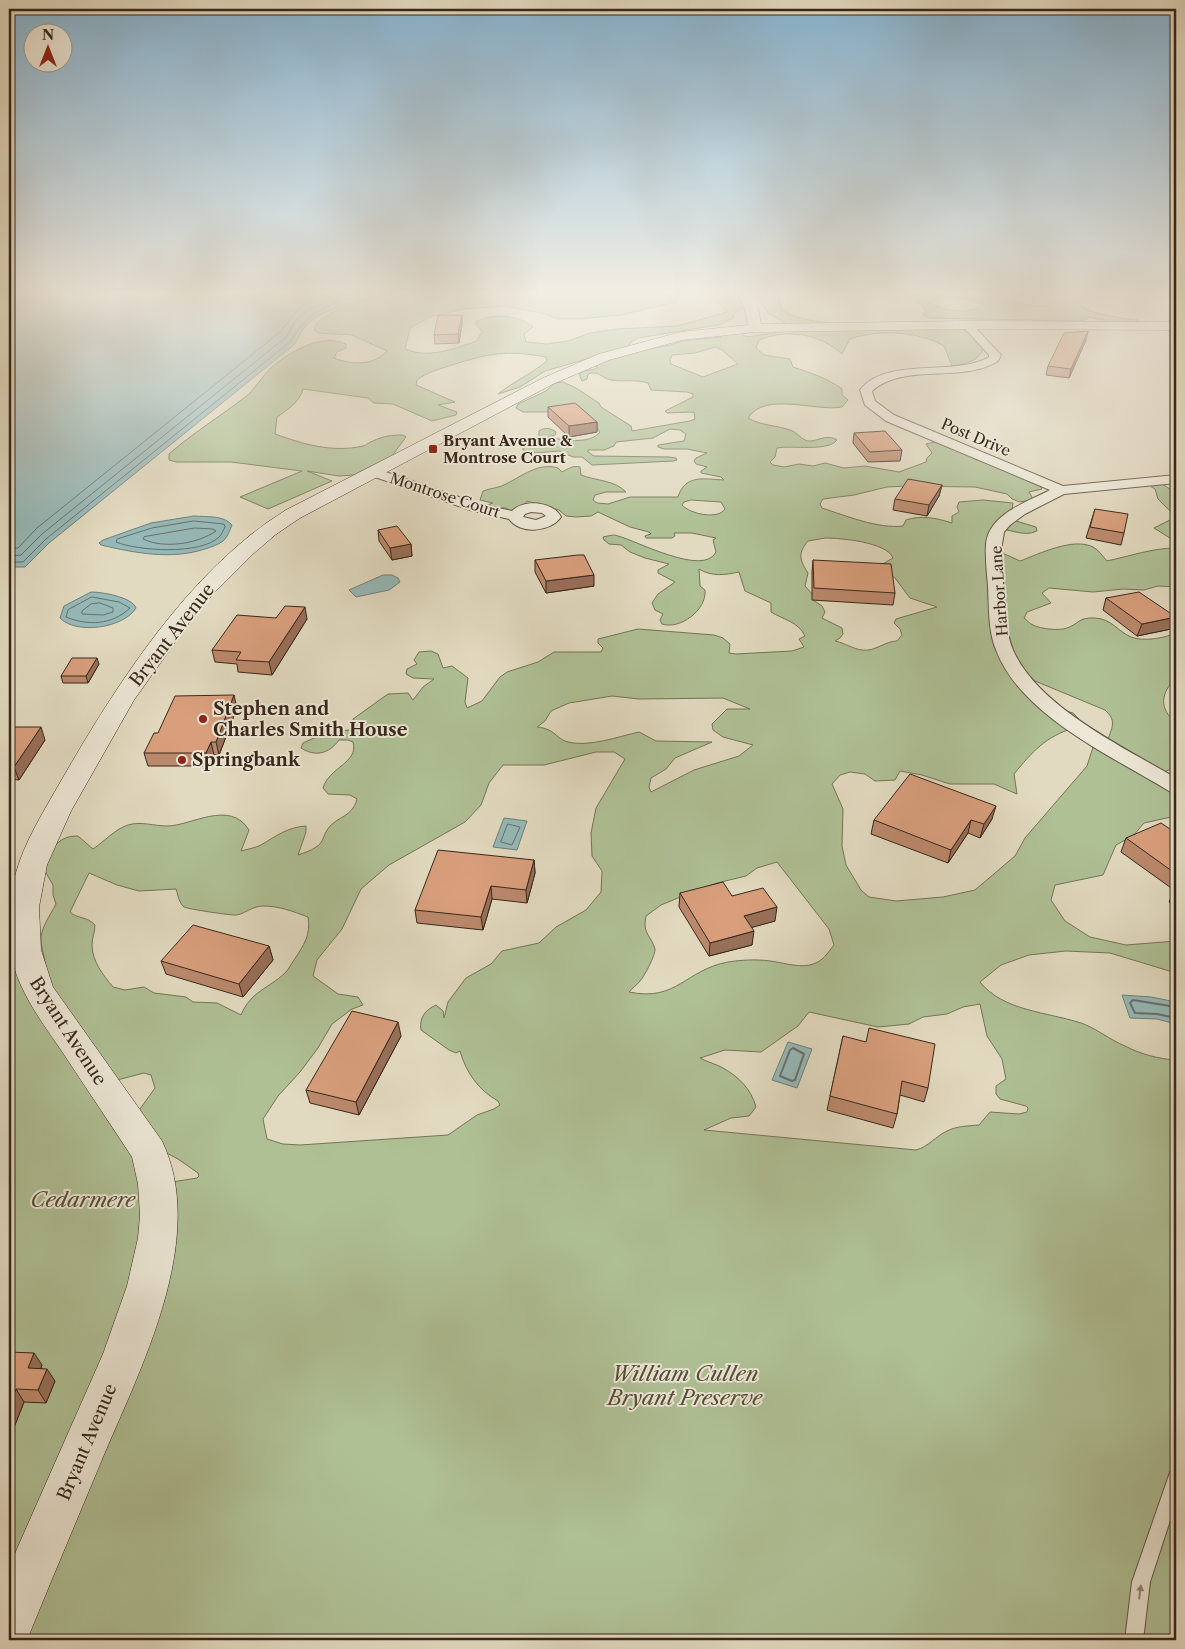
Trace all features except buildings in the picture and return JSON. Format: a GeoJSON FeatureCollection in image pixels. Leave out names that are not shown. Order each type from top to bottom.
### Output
{"type":"FeatureCollection","features":[{"type":"Feature","properties":{"kind":"main road","name":"Bryant Avenue"},"geometry":{"type":"LineString","coordinates":[[9,1623],[122,1360],[151,1272],[159,1210],[158,1183],[149,1152],[40,993],[31,976],[25,956],[22,934],[23,910],[31,869],[48,831],[98,738],[152,655],[208,586],[259,537],[276,524],[548,381],[575,369]]}},
{"type":"Feature","properties":{"kind":"street","name":"Post Drive"},"geometry":{"type":"LineString","coordinates":[[954,369],[887,377],[868,386],[864,397],[871,407],[890,418],[1061,490]]}},
{"type":"Feature","properties":{"kind":"street","name":"Montrose Court"},"geometry":{"type":"LineString","coordinates":[[374,472],[475,507],[516,516]]}},
{"type":"Feature","properties":{"kind":"street","name":"Harbor Lane"},"geometry":{"type":"LineString","coordinates":[[1176,479],[1061,490],[1020,512],[1001,526],[995,536],[994,553],[1001,631],[1005,650],[1014,668],[1042,700],[1071,723],[1176,787]]}},
{"type":"Feature","properties":{"kind":"lane"},"geometry":{"type":"LineString","coordinates":[[1134,1640],[1141,1582],[1176,1478]]}},
{"type":"Feature","properties":{"kind":"green space"},"geometry":{"type":"Polygon","coordinates":[[[270,369],[440,369],[417,380],[416,385],[455,402],[438,405],[457,412],[456,415],[432,421],[393,404],[374,403],[368,398],[303,389],[296,402],[277,417],[275,434],[307,444],[329,448],[363,446],[388,436],[403,435],[406,437],[392,456],[354,475],[339,476],[307,471],[332,481],[268,509],[240,497],[302,471],[231,462],[176,462],[169,460],[169,454],[244,398],[270,369]]]}},
{"type":"Feature","properties":{"kind":"green space"},"geometry":{"type":"Polygon","coordinates":[[[552,369],[545,371],[520,387],[498,394],[510,386],[535,370],[552,369]]]}},
{"type":"Feature","properties":{"kind":"green space"},"geometry":{"type":"Polygon","coordinates":[[[596,369],[683,369],[703,377],[725,369],[798,369],[836,385],[842,389],[842,395],[848,400],[842,407],[831,408],[778,404],[756,410],[748,418],[758,423],[790,430],[808,441],[827,437],[837,440],[826,446],[777,448],[775,457],[770,462],[773,465],[784,467],[799,464],[813,466],[825,463],[844,468],[865,466],[899,472],[926,462],[932,453],[926,444],[935,442],[947,445],[977,460],[991,464],[1039,485],[1042,489],[1029,492],[1032,497],[1031,500],[1020,502],[1012,499],[1007,494],[975,487],[887,487],[854,495],[823,499],[820,504],[822,508],[862,521],[883,526],[903,526],[906,520],[923,517],[952,523],[952,516],[959,512],[957,507],[959,502],[983,500],[1013,503],[1012,509],[1008,511],[1008,516],[1016,521],[1036,527],[1037,531],[1032,533],[995,530],[998,551],[1020,561],[1046,551],[1076,544],[1085,544],[1093,547],[1107,561],[1150,551],[1176,548],[1176,587],[1158,586],[1144,590],[1123,589],[1093,592],[1049,588],[1042,593],[1051,603],[1027,612],[1024,618],[1036,626],[1055,629],[1067,628],[1085,619],[1101,619],[1131,637],[1142,639],[1160,638],[1176,633],[1176,677],[1167,689],[1164,706],[1176,723],[1176,767],[1166,771],[1176,787],[1176,816],[1144,823],[1133,836],[1116,845],[1103,875],[1055,885],[1051,900],[1065,921],[1090,937],[1126,945],[1176,941],[1176,973],[1110,953],[1066,951],[1029,955],[1001,965],[980,982],[990,992],[1013,1005],[1081,1023],[1137,1051],[1156,1057],[1176,1060],[1176,1640],[9,1640],[9,966],[25,956],[46,971],[41,937],[56,904],[53,895],[53,885],[45,871],[55,846],[64,839],[78,836],[93,849],[114,832],[128,825],[177,825],[221,815],[232,816],[241,821],[249,830],[241,851],[259,846],[288,830],[306,826],[306,832],[298,855],[312,850],[320,844],[329,827],[355,806],[357,799],[350,795],[328,794],[323,788],[331,775],[352,755],[354,749],[353,742],[339,740],[335,745],[322,753],[311,753],[301,748],[303,743],[314,738],[330,736],[331,732],[334,731],[352,729],[353,719],[388,694],[408,693],[413,700],[423,687],[434,679],[413,678],[406,674],[407,669],[417,664],[414,660],[419,652],[431,651],[438,654],[443,668],[452,666],[468,678],[465,702],[467,708],[482,701],[500,677],[507,672],[538,662],[554,652],[601,652],[603,648],[598,643],[598,639],[638,629],[714,635],[723,638],[730,644],[729,653],[736,654],[792,651],[804,647],[799,639],[805,636],[799,627],[771,612],[771,603],[745,591],[739,572],[714,574],[699,569],[700,586],[705,590],[702,605],[691,617],[684,621],[677,624],[662,624],[660,620],[663,614],[655,610],[652,603],[658,594],[675,582],[658,573],[658,570],[669,564],[645,558],[630,552],[621,545],[609,544],[603,537],[616,535],[670,555],[698,561],[709,559],[716,552],[713,540],[716,538],[692,533],[674,533],[675,536],[672,538],[646,538],[645,536],[651,534],[649,532],[630,527],[598,512],[591,516],[566,516],[559,510],[527,501],[523,506],[511,511],[506,508],[489,508],[487,505],[493,503],[480,500],[483,491],[503,485],[537,468],[544,467],[558,468],[562,472],[573,467],[580,467],[581,475],[611,483],[626,492],[606,492],[595,495],[593,500],[597,503],[608,504],[630,497],[678,497],[685,484],[690,481],[696,479],[724,480],[721,477],[701,473],[707,467],[696,464],[694,461],[696,458],[707,453],[687,449],[664,449],[658,447],[658,445],[684,441],[686,434],[680,430],[670,429],[653,438],[616,442],[614,446],[604,450],[588,450],[594,456],[676,458],[677,460],[673,461],[592,465],[582,457],[573,457],[559,451],[536,453],[523,450],[523,445],[539,437],[539,431],[543,429],[550,429],[556,432],[555,435],[548,437],[568,440],[590,439],[600,432],[592,421],[552,412],[523,412],[516,408],[518,404],[546,391],[555,383],[563,382],[576,388],[631,426],[632,431],[695,419],[694,412],[667,413],[665,411],[693,397],[693,394],[651,390],[648,383],[611,380],[595,373],[588,374],[587,379],[582,381],[579,374],[596,369]],[[691,500],[684,502],[682,505],[697,513],[710,515],[725,509],[721,502],[691,500]],[[832,538],[808,541],[801,553],[801,560],[808,573],[805,586],[813,595],[813,600],[822,606],[825,612],[822,618],[842,628],[843,634],[835,641],[867,650],[897,641],[902,635],[900,629],[894,623],[896,619],[937,607],[910,598],[895,578],[883,570],[881,565],[893,558],[882,548],[852,540],[832,538]],[[1026,672],[1021,682],[1060,709],[1073,713],[1079,719],[1074,728],[1047,740],[1014,774],[1017,794],[994,784],[950,784],[922,775],[900,771],[895,780],[875,781],[865,774],[850,772],[840,775],[832,784],[843,809],[842,846],[846,865],[861,890],[869,897],[896,901],[943,897],[975,890],[1015,856],[1025,838],[1087,766],[1094,744],[1108,739],[1112,727],[1111,717],[1105,710],[1035,681],[1026,672]],[[612,696],[569,703],[551,711],[545,721],[537,727],[548,730],[568,742],[604,741],[639,732],[656,741],[712,742],[675,758],[666,769],[651,778],[649,787],[651,792],[694,770],[739,756],[753,745],[723,737],[713,730],[712,724],[727,709],[750,709],[723,698],[639,699],[612,696]],[[596,752],[544,765],[503,765],[489,783],[481,805],[465,822],[389,865],[361,889],[342,929],[317,960],[313,976],[338,994],[358,997],[363,1005],[352,1009],[332,1024],[318,1048],[300,1072],[278,1096],[263,1119],[267,1139],[283,1144],[300,1145],[448,1135],[477,1115],[500,1105],[498,1101],[484,1092],[474,1080],[460,1051],[456,1053],[449,1050],[421,1030],[422,1018],[429,1009],[436,1005],[443,1011],[444,1018],[448,1002],[466,978],[491,964],[502,951],[539,943],[556,927],[586,910],[601,892],[602,871],[592,856],[591,833],[596,808],[625,759],[614,752],[596,752]],[[777,862],[757,868],[746,876],[717,883],[661,905],[646,916],[646,931],[655,952],[642,979],[629,992],[659,993],[680,984],[701,971],[728,962],[759,960],[803,966],[815,963],[823,958],[834,945],[829,929],[777,862]],[[89,873],[70,912],[89,920],[95,925],[92,951],[102,973],[113,987],[125,990],[144,987],[154,993],[186,997],[193,1002],[217,1003],[241,1015],[255,995],[286,971],[304,945],[308,935],[309,923],[308,917],[286,909],[269,906],[259,906],[237,915],[184,907],[176,889],[139,891],[117,885],[89,873]],[[980,1004],[963,1007],[947,1014],[923,1017],[909,1024],[878,1027],[809,1012],[798,1026],[761,1052],[725,1050],[700,1058],[734,1075],[748,1089],[756,1107],[749,1116],[731,1118],[704,1130],[916,1150],[951,1129],[979,1125],[990,1112],[1019,1114],[1027,1112],[1028,1108],[1026,1106],[1000,1099],[996,1094],[996,1086],[1006,1079],[1002,1059],[987,1036],[980,1004]],[[144,1073],[117,1080],[166,1183],[197,1178],[199,1176],[198,1173],[178,1159],[149,1144],[135,1116],[155,1088],[151,1075],[144,1073]]]}},
{"type":"Feature","properties":{"kind":"green space"},"geometry":{"type":"Polygon","coordinates":[[[1159,482],[1176,493],[1176,545],[1172,542],[1173,540],[1154,528],[1172,519],[1172,513],[1158,499],[1155,489],[1147,484],[1159,482]]]}},
{"type":"Feature","properties":{"kind":"water"},"geometry":{"type":"Polygon","coordinates":[[[9,369],[264,369],[49,543],[25,567],[9,567],[9,369]]]}},
{"type":"Feature","properties":{"kind":"water"},"geometry":{"type":"Polygon","coordinates":[[[194,516],[220,518],[232,525],[226,538],[219,544],[179,554],[140,553],[99,543],[151,523],[194,516]]]}},
{"type":"Feature","properties":{"kind":"water"},"geometry":{"type":"Polygon","coordinates":[[[383,575],[392,575],[398,578],[400,582],[389,590],[356,597],[349,590],[383,575]]]}},
{"type":"Feature","properties":{"kind":"water"},"geometry":{"type":"Polygon","coordinates":[[[91,592],[123,598],[136,608],[130,615],[121,620],[100,627],[88,628],[77,626],[67,623],[60,618],[64,606],[91,592]]]}},
{"type":"Feature","properties":{"kind":"water"},"geometry":{"type":"Polygon","coordinates":[[[504,818],[527,821],[517,850],[493,847],[504,818]]]}},
{"type":"Feature","properties":{"kind":"water"},"geometry":{"type":"Polygon","coordinates":[[[1122,995],[1151,997],[1176,1002],[1176,1024],[1157,1019],[1130,1018],[1122,995]]]}},
{"type":"Feature","properties":{"kind":"water"},"geometry":{"type":"Polygon","coordinates":[[[788,1042],[812,1049],[797,1088],[772,1080],[788,1042]]]}},
{"type":"Feature","properties":{"kind":"place","name":"Bryant Avenue & Montrose Court"},"geometry":{"type":"Point","coordinates":[433,449]}},
{"type":"Feature","properties":{"kind":"place","name":"Stephen and Charles Smith House"},"geometry":{"type":"Point","coordinates":[203,719]}},
{"type":"Feature","properties":{"kind":"place","name":"Springbank"},"geometry":{"type":"Point","coordinates":[182,760]}},
{"type":"Feature","properties":{"kind":"park label","name":"Cedarmere"},"geometry":{"type":"Point","coordinates":[83,1199]}},
{"type":"Feature","properties":{"kind":"park label","name":"William Cullen Bryant Preserve"},"geometry":{"type":"Point","coordinates":[685,1385]}}]}
